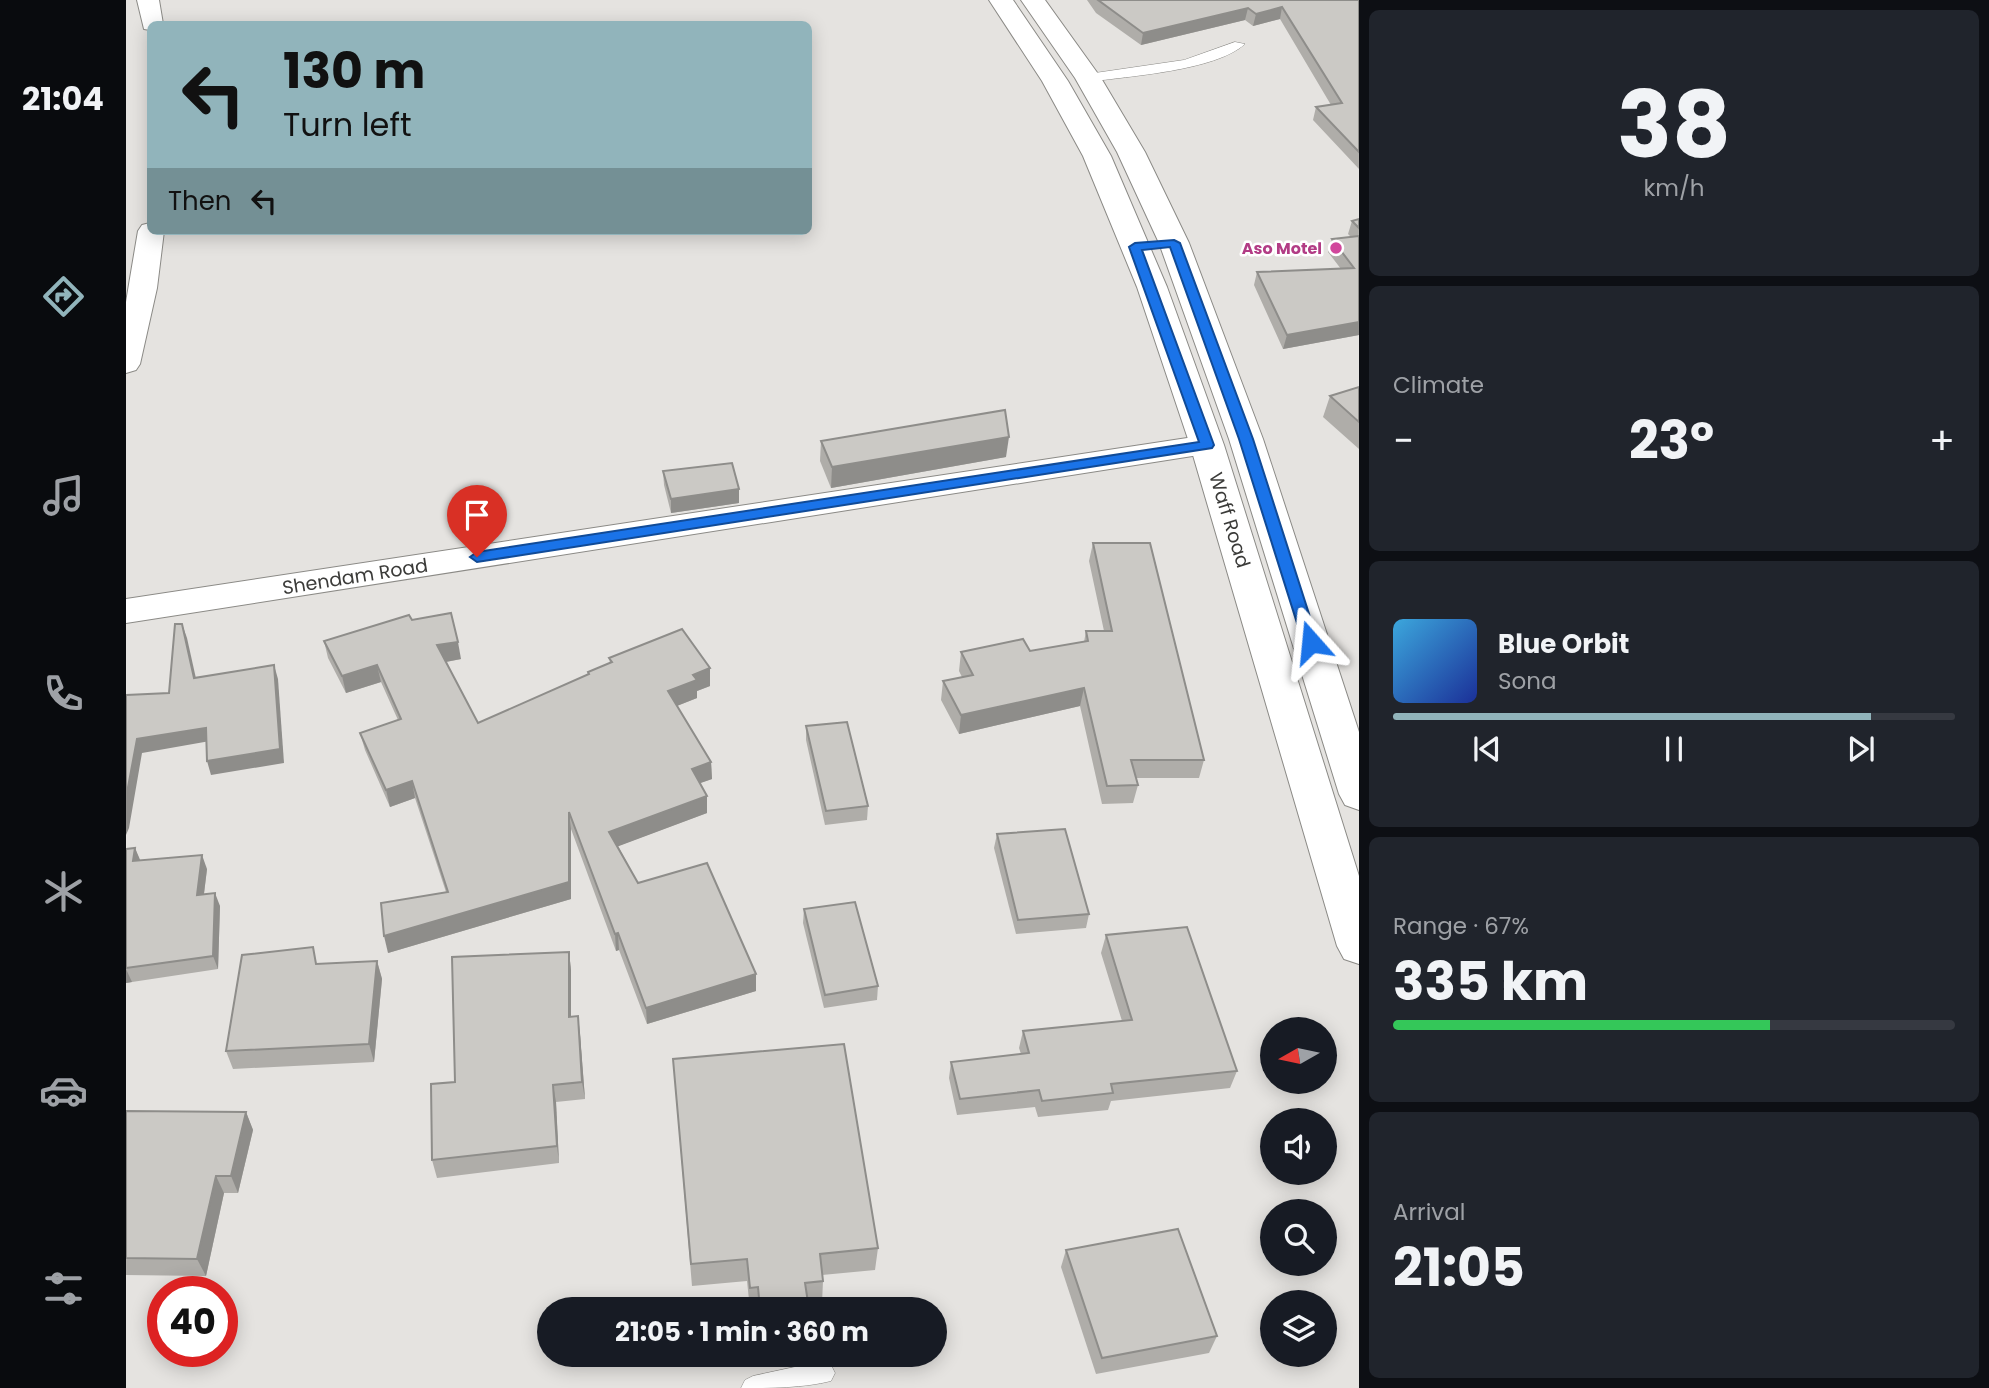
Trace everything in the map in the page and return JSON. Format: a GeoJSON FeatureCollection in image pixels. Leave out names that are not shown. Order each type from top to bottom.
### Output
{"type":"FeatureCollection","features":[{"type":"Feature","properties":{"kind":"street"},"geometry":{"type":"LineString","coordinates":[[148,0],[152,21]]}},
{"type":"Feature","properties":{"kind":"street","name":"Waff Road"},"geometry":{"type":"LineString","coordinates":[[1001,0],[1055,81],[1097,156],[1135,247],[1207,445],[1359,946]]}},
{"type":"Feature","properties":{"kind":"street","name":"Waff Road"},"geometry":{"type":"LineString","coordinates":[[1033,0],[1088,78],[1131,152],[1174,243],[1246,439],[1359,794]]}},
{"type":"Feature","properties":{"kind":"street"},"geometry":{"type":"LineString","coordinates":[[126,364],[143,288],[150,235]]}},
{"type":"Feature","properties":{"kind":"street"},"geometry":{"type":"LineString","coordinates":[[1135,247],[1174,243]]}},
{"type":"Feature","properties":{"kind":"street","name":"Shendam Road"},"geometry":{"type":"LineString","coordinates":[[126,611],[1207,445]]}},
{"type":"Feature","properties":{"kind":"lane"},"geometry":{"type":"LineString","coordinates":[[1088,78],[1196,62],[1219,56],[1239,44]]}},
{"type":"Feature","properties":{"kind":"lane"},"geometry":{"type":"LineString","coordinates":[[753,1388],[823,1373]]}},
{"type":"Feature","properties":{"kind":"building"},"geometry":{"type":"Polygon","coordinates":[[[1098,0],[1359,0],[1359,152],[1316,107],[1342,103],[1282,7],[1256,14],[1248,8],[1143,33],[1098,0]]]}},
{"type":"Feature","properties":{"kind":"building"},"geometry":{"type":"Polygon","coordinates":[[[1359,219],[1359,228],[1352,221],[1359,219]]]}},
{"type":"Feature","properties":{"kind":"building"},"geometry":{"type":"Polygon","coordinates":[[[1359,236],[1359,322],[1287,335],[1257,272],[1354,268],[1332,239],[1359,236]]]}},
{"type":"Feature","properties":{"kind":"building"},"geometry":{"type":"Polygon","coordinates":[[[1359,387],[1359,422],[1330,396],[1359,387]]]}},
{"type":"Feature","properties":{"kind":"building"},"geometry":{"type":"Polygon","coordinates":[[[1005,410],[1009,437],[832,467],[821,441],[1005,410]]]}},
{"type":"Feature","properties":{"kind":"building"},"geometry":{"type":"Polygon","coordinates":[[[732,463],[739,489],[671,499],[663,471],[732,463]]]}},
{"type":"Feature","properties":{"kind":"building"},"geometry":{"type":"Polygon","coordinates":[[[1093,543],[1150,543],[1204,760],[1131,760],[1138,785],[1107,786],[1084,688],[961,715],[943,681],[973,675],[961,652],[1023,639],[1030,651],[1088,641],[1086,631],[1112,631],[1093,543]]]}},
{"type":"Feature","properties":{"kind":"building"},"geometry":{"type":"Polygon","coordinates":[[[451,613],[458,642],[437,645],[478,723],[589,674],[588,672],[612,662],[609,658],[682,629],[710,668],[693,675],[697,680],[668,691],[711,762],[692,769],[707,796],[609,832],[638,883],[707,863],[756,974],[646,1008],[569,812],[569,882],[384,936],[381,903],[448,892],[412,781],[386,790],[360,733],[401,719],[377,665],[342,676],[324,641],[409,615],[412,620],[451,613]]]}},
{"type":"Feature","properties":{"kind":"building"},"geometry":{"type":"Polygon","coordinates":[[[175,624],[182,624],[194,678],[274,665],[280,749],[207,761],[206,728],[137,739],[126,798],[126,695],[169,693],[175,624]]]}},
{"type":"Feature","properties":{"kind":"building"},"geometry":{"type":"Polygon","coordinates":[[[847,722],[868,806],[826,811],[806,726],[847,722]]]}},
{"type":"Feature","properties":{"kind":"building"},"geometry":{"type":"Polygon","coordinates":[[[1065,829],[1089,914],[1018,920],[997,834],[1065,829]]]}},
{"type":"Feature","properties":{"kind":"building"},"geometry":{"type":"Polygon","coordinates":[[[135,848],[133,861],[202,855],[197,895],[215,893],[213,956],[126,968],[126,849],[135,848]]]}},
{"type":"Feature","properties":{"kind":"building"},"geometry":{"type":"Polygon","coordinates":[[[855,902],[878,986],[825,995],[804,909],[855,902]]]}},
{"type":"Feature","properties":{"kind":"building"},"geometry":{"type":"Polygon","coordinates":[[[1187,927],[1237,1071],[1111,1084],[1113,1093],[1042,1101],[1039,1090],[960,1099],[951,1062],[1029,1053],[1023,1031],[1132,1020],[1106,935],[1187,927]]]}},
{"type":"Feature","properties":{"kind":"building"},"geometry":{"type":"Polygon","coordinates":[[[313,947],[316,964],[377,961],[369,1044],[226,1051],[242,955],[313,947]]]}},
{"type":"Feature","properties":{"kind":"building"},"geometry":{"type":"Polygon","coordinates":[[[569,952],[569,1017],[578,1016],[582,1082],[553,1085],[557,1146],[432,1160],[431,1084],[455,1082],[452,957],[569,952]]]}},
{"type":"Feature","properties":{"kind":"building"},"geometry":{"type":"Polygon","coordinates":[[[844,1044],[878,1248],[820,1254],[823,1281],[805,1283],[807,1297],[759,1297],[758,1287],[750,1288],[747,1259],[691,1264],[673,1059],[844,1044]]]}},
{"type":"Feature","properties":{"kind":"building"},"geometry":{"type":"Polygon","coordinates":[[[126,1111],[246,1112],[231,1176],[216,1176],[197,1259],[126,1258],[126,1111]]]}},
{"type":"Feature","properties":{"kind":"building"},"geometry":{"type":"Polygon","coordinates":[[[1178,1229],[1217,1336],[1102,1358],[1066,1250],[1178,1229]]]}},
{"type":"Feature","properties":{"kind":"place","name":"Aso Motel"},"geometry":{"type":"Point","coordinates":[1336,248]}},
{"type":"Feature","properties":{"kind":"route"},"geometry":{"type":"LineString","coordinates":[[477,557],[1207,445],[1152,287],[1135,247],[1174,243],[1246,439],[1311,642]]}}]}
